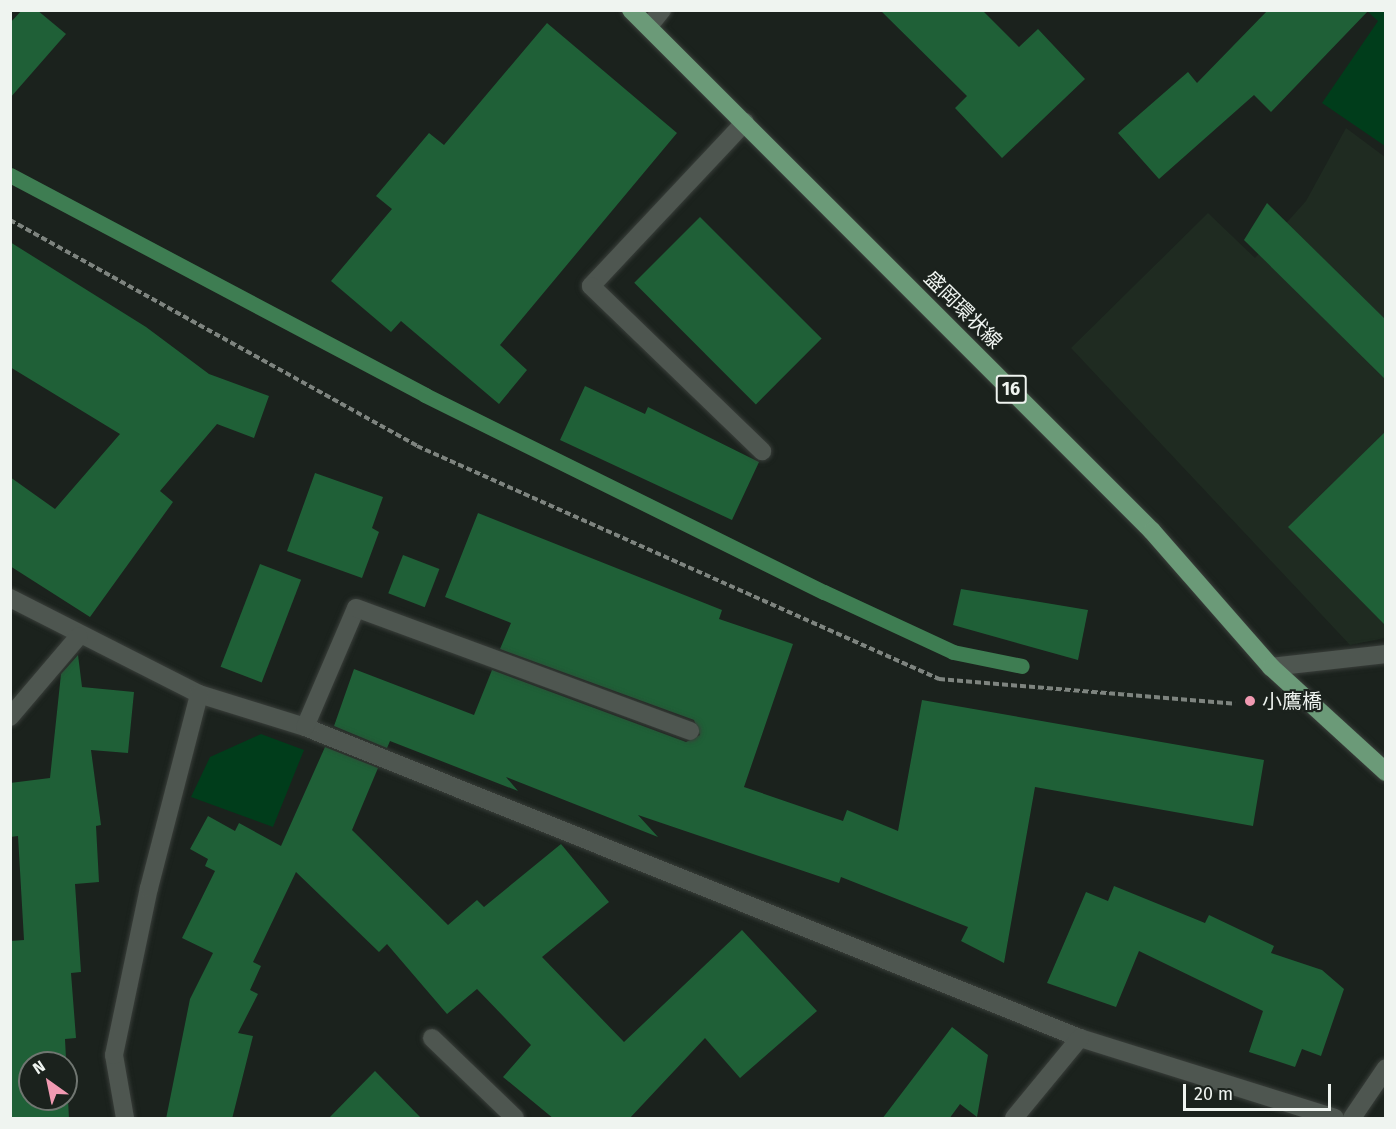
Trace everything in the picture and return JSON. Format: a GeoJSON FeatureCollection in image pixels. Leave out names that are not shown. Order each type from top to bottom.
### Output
{"type":"FeatureCollection","features":[{"type":"Feature","properties":{"kind":"main road","name":"盛岡環状線"},"geometry":{"type":"LineString","coordinates":[[632,10],[1152,531],[1271,666],[1386,772]]}},
{"type":"Feature","properties":{"kind":"street"},"geometry":{"type":"LineString","coordinates":[[648,26],[662,10]]}},
{"type":"Feature","properties":{"kind":"street"},"geometry":{"type":"LineString","coordinates":[[745,122],[591,286],[762,451]]}},
{"type":"Feature","properties":{"kind":"street"},"geometry":{"type":"LineString","coordinates":[[10,598],[78,636],[200,694],[305,728],[1080,1038],[1335,1119]]}},
{"type":"Feature","properties":{"kind":"street"},"geometry":{"type":"LineString","coordinates":[[305,728],[356,608],[690,731]]}},
{"type":"Feature","properties":{"kind":"street"},"geometry":{"type":"LineString","coordinates":[[10,717],[78,636]]}},
{"type":"Feature","properties":{"kind":"street"},"geometry":{"type":"LineString","coordinates":[[1271,666],[1386,654]]}},
{"type":"Feature","properties":{"kind":"street"},"geometry":{"type":"LineString","coordinates":[[124,1119],[114,1054],[149,888],[200,694]]}},
{"type":"Feature","properties":{"kind":"street"},"geometry":{"type":"LineString","coordinates":[[432,1038],[515,1119]]}},
{"type":"Feature","properties":{"kind":"street"},"geometry":{"type":"LineString","coordinates":[[1014,1119],[1080,1038]]}},
{"type":"Feature","properties":{"kind":"street"},"geometry":{"type":"LineString","coordinates":[[1352,1119],[1386,1068]]}},
{"type":"Feature","properties":{"kind":"path"},"geometry":{"type":"LineString","coordinates":[[10,219],[417,446],[939,679],[1235,704]]}},
{"type":"Feature","properties":{"kind":"shaded area"},"geometry":{"type":"Polygon","coordinates":[[[1346,128],[1385,157],[1385,638],[1350,645],[1071,348],[1208,213],[1255,258],[1306,201],[1346,128]]]}},
{"type":"Feature","properties":{"kind":"green space"},"geometry":{"type":"Polygon","coordinates":[[[1367,11],[1385,11],[1385,146],[1322,103],[1378,21],[1367,11]]]}},
{"type":"Feature","properties":{"kind":"green space"},"geometry":{"type":"Polygon","coordinates":[[[261,734],[304,750],[273,827],[191,797],[210,757],[261,734]]]}},
{"type":"Feature","properties":{"kind":"building"},"geometry":{"type":"Polygon","coordinates":[[[22,10],[37,10],[66,34],[10,98],[10,23],[22,10]]]}},
{"type":"Feature","properties":{"kind":"building"},"geometry":{"type":"Polygon","coordinates":[[[880,10],[982,10],[1019,47],[1038,29],[1085,79],[1002,158],[955,108],[967,96],[880,10]]]}},
{"type":"Feature","properties":{"kind":"building"},"geometry":{"type":"Polygon","coordinates":[[[1268,10],[1369,10],[1271,112],[1254,95],[1159,179],[1118,133],[1188,72],[1197,83],[1268,10]]]}},
{"type":"Feature","properties":{"kind":"building"},"geometry":{"type":"Polygon","coordinates":[[[547,23],[677,133],[500,345],[527,370],[499,404],[401,321],[391,332],[331,281],[392,209],[376,196],[429,133],[444,145],[547,23]]]}},
{"type":"Feature","properties":{"kind":"building"},"geometry":{"type":"Polygon","coordinates":[[[1267,203],[1386,320],[1386,380],[1244,240],[1267,203]]]}},
{"type":"Feature","properties":{"kind":"building"},"geometry":{"type":"Polygon","coordinates":[[[700,217],[822,339],[756,404],[634,283],[700,217]]]}},
{"type":"Feature","properties":{"kind":"building"},"geometry":{"type":"Polygon","coordinates":[[[10,242],[146,327],[209,374],[269,396],[254,438],[217,424],[160,491],[173,502],[90,617],[10,566],[10,477],[55,509],[120,434],[10,367],[10,242]]]}},
{"type":"Feature","properties":{"kind":"building"},"geometry":{"type":"Polygon","coordinates":[[[585,386],[645,414],[648,407],[759,462],[732,520],[560,440],[585,386]]]}},
{"type":"Feature","properties":{"kind":"building"},"geometry":{"type":"Polygon","coordinates":[[[1386,431],[1386,626],[1288,527],[1386,431]]]}},
{"type":"Feature","properties":{"kind":"building"},"geometry":{"type":"Polygon","coordinates":[[[315,473],[383,497],[372,528],[379,532],[362,578],[287,551],[315,473]]]}},
{"type":"Feature","properties":{"kind":"building"},"geometry":{"type":"Polygon","coordinates":[[[478,513],[722,610],[719,619],[793,644],[744,787],[843,821],[847,810],[898,831],[922,700],[1264,760],[1253,826],[1035,787],[1004,963],[961,941],[968,927],[841,877],[839,883],[638,815],[658,837],[506,777],[518,791],[390,741],[387,748],[334,726],[354,669],[474,715],[492,670],[686,742],[700,735],[694,720],[500,649],[511,623],[445,597],[478,513]]]}},
{"type":"Feature","properties":{"kind":"building"},"geometry":{"type":"Polygon","coordinates":[[[403,555],[439,569],[425,607],[388,593],[403,555]]]}},
{"type":"Feature","properties":{"kind":"building"},"geometry":{"type":"Polygon","coordinates":[[[260,564],[301,580],[262,682],[221,667],[260,564]]]}},
{"type":"Feature","properties":{"kind":"building"},"geometry":{"type":"Polygon","coordinates":[[[961,589],[1088,610],[1078,660],[953,625],[961,589]]]}},
{"type":"Feature","properties":{"kind":"building"},"geometry":{"type":"Polygon","coordinates":[[[78,655],[82,687],[134,692],[128,753],[91,750],[101,825],[96,826],[99,882],[75,884],[81,972],[71,973],[76,1038],[65,1039],[66,1051],[18,1051],[18,1111],[69,1111],[69,1119],[10,1119],[10,941],[24,940],[18,836],[10,837],[10,783],[50,778],[61,674],[78,655]]]}},
{"type":"Feature","properties":{"kind":"building"},"geometry":{"type":"Polygon","coordinates":[[[325,747],[378,768],[352,830],[448,925],[477,900],[484,907],[561,844],[609,902],[542,957],[624,1042],[742,930],[817,1011],[740,1078],[705,1038],[629,1119],[554,1119],[503,1077],[531,1045],[477,989],[447,1014],[387,944],[379,952],[296,872],[253,962],[261,966],[250,990],[258,994],[238,1033],[253,1036],[232,1119],[166,1119],[190,999],[213,953],[182,938],[215,871],[205,866],[208,859],[190,849],[208,816],[235,831],[239,823],[281,846],[325,747]]]}},
{"type":"Feature","properties":{"kind":"building"},"geometry":{"type":"Polygon","coordinates":[[[1114,886],[1205,923],[1209,915],[1274,946],[1271,953],[1322,970],[1344,989],[1321,1056],[1302,1049],[1295,1067],[1249,1052],[1263,1011],[1139,951],[1116,1007],[1047,983],[1086,892],[1108,901],[1114,886]]]}},
{"type":"Feature","properties":{"kind":"building"},"geometry":{"type":"Polygon","coordinates":[[[952,1027],[988,1055],[977,1117],[960,1104],[949,1119],[882,1119],[952,1027]]]}},
{"type":"Feature","properties":{"kind":"building"},"geometry":{"type":"Polygon","coordinates":[[[375,1071],[422,1119],[328,1119],[375,1071]]]}},
{"type":"Feature","properties":{"kind":"waterway"},"geometry":{"type":"LineString","coordinates":[[10,175],[425,395],[824,592],[953,652],[1022,666]]}},
{"type":"Feature","properties":{"kind":"place","name":"小鷹橋"},"geometry":{"type":"Point","coordinates":[1250,701]}}]}
